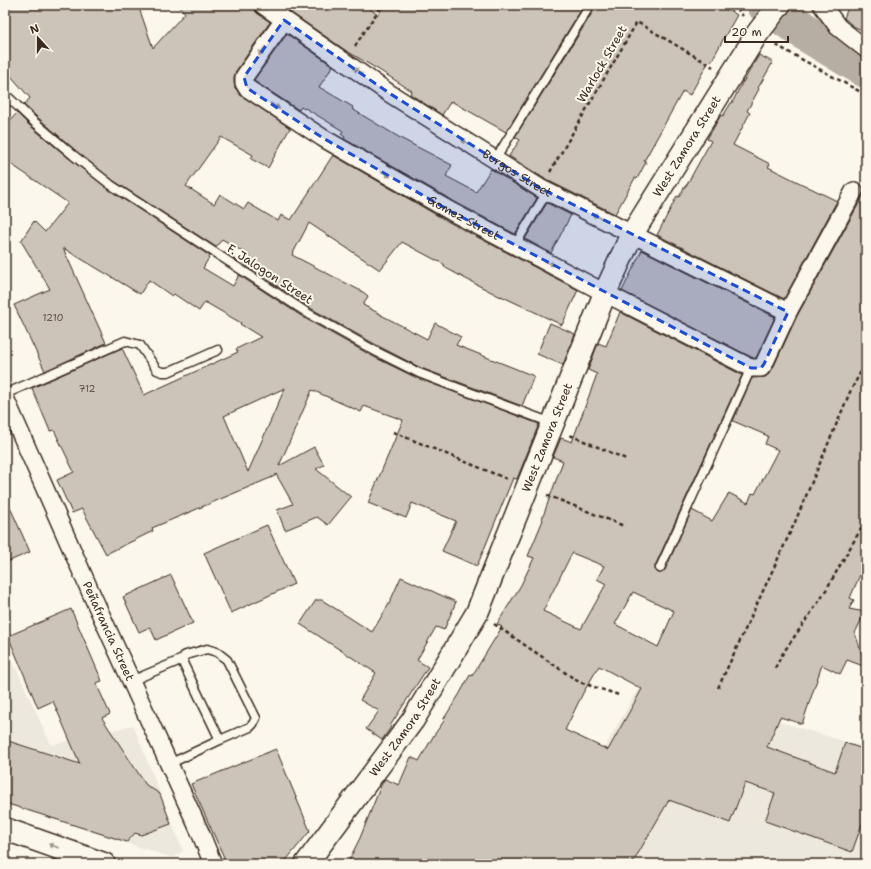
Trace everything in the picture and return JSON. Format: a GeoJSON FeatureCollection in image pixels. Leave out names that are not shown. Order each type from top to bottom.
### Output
{"type":"FeatureCollection","features":[{"type":"Feature","properties":{"kind":"street","name":"Burgos Street"},"geometry":{"type":"LineString","coordinates":[[263,5],[389,93],[544,190],[788,312]]}},
{"type":"Feature","properties":{"kind":"street","name":"West Zamora Street"},"geometry":{"type":"LineString","coordinates":[[306,864],[413,720],[477,613],[605,292],[632,234],[759,31],[779,5]]}},
{"type":"Feature","properties":{"kind":"street"},"geometry":{"type":"LineString","coordinates":[[822,5],[838,27],[866,49]]}},
{"type":"Feature","properties":{"kind":"street","name":"Gomez Street"},"geometry":{"type":"LineString","coordinates":[[284,20],[244,77],[244,83],[247,88],[323,138],[452,212],[605,292],[756,368]]}},
{"type":"Feature","properties":{"kind":"street"},"geometry":{"type":"LineString","coordinates":[[756,368],[764,364],[788,312],[854,191]]}},
{"type":"Feature","properties":{"kind":"street","name":"Peñafrancia Street"},"geometry":{"type":"LineString","coordinates":[[5,398],[213,864]]}},
{"type":"Feature","properties":{"kind":"street"},"geometry":{"type":"LineString","coordinates":[[5,829],[104,864]]}},
{"type":"Feature","properties":{"kind":"lane"},"geometry":{"type":"LineString","coordinates":[[494,160],[589,7]]}},
{"type":"Feature","properties":{"kind":"lane","name":"F. Jalogon Street"},"geometry":{"type":"LineString","coordinates":[[5,94],[32,120],[111,185],[309,314],[377,352],[419,373],[552,426]]}},
{"type":"Feature","properties":{"kind":"lane"},"geometry":{"type":"LineString","coordinates":[[515,245],[544,190]]}},
{"type":"Feature","properties":{"kind":"lane"},"geometry":{"type":"LineString","coordinates":[[5,394],[125,341],[140,345],[157,370],[162,372],[168,372],[218,350]]}},
{"type":"Feature","properties":{"kind":"lane"},"geometry":{"type":"LineString","coordinates":[[660,568],[756,368]]}},
{"type":"Feature","properties":{"kind":"lane"},"geometry":{"type":"LineString","coordinates":[[131,680],[183,659],[186,655],[207,649],[217,652],[227,660],[256,718],[250,727],[169,764]]}},
{"type":"Feature","properties":{"kind":"lane"},"geometry":{"type":"LineString","coordinates":[[183,659],[183,663],[220,740]]}},
{"type":"Feature","properties":{"kind":"path"},"geometry":{"type":"LineString","coordinates":[[345,62],[382,5]]}},
{"type":"Feature","properties":{"kind":"path","name":"Warlock Street"},"geometry":{"type":"LineString","coordinates":[[544,190],[636,22],[730,77]]}},
{"type":"Feature","properties":{"kind":"path"},"geometry":{"type":"LineString","coordinates":[[759,31],[866,95]]}},
{"type":"Feature","properties":{"kind":"path"},"geometry":{"type":"LineString","coordinates":[[718,688],[795,522],[850,392],[866,362]]}},
{"type":"Feature","properties":{"kind":"path"},"geometry":{"type":"LineString","coordinates":[[552,426],[626,459]]}},
{"type":"Feature","properties":{"kind":"path"},"geometry":{"type":"LineString","coordinates":[[775,668],[782,653],[822,597],[866,520]]}},
{"type":"Feature","properties":{"kind":"path"},"geometry":{"type":"LineString","coordinates":[[477,613],[579,682],[619,695]]}},
{"type":"Feature","properties":{"kind":"highlighted area"},"geometry":{"type":"Polygon","coordinates":[[[284,20],[389,93],[540,188],[788,312],[764,364],[761,368],[751,368],[452,212],[323,138],[247,88],[244,77],[284,20]]]}},
{"type":"Feature","properties":{"kind":"shaded area"},"geometry":{"type":"Polygon","coordinates":[[[5,644],[51,745],[133,725],[183,851],[173,858],[5,804],[5,644]]]}},
{"type":"Feature","properties":{"kind":"shaded area"},"geometry":{"type":"Polygon","coordinates":[[[643,680],[866,748],[866,864],[539,864],[643,680]]]}},
{"type":"Feature","properties":{"kind":"building"},"geometry":{"type":"Polygon","coordinates":[[[5,5],[138,5],[153,48],[185,13],[178,5],[253,5],[254,10],[257,13],[270,22],[236,71],[234,77],[235,88],[242,96],[290,128],[268,168],[251,159],[253,155],[221,137],[186,186],[214,204],[220,194],[244,209],[248,203],[278,221],[281,215],[291,220],[333,155],[447,221],[578,290],[562,325],[466,279],[444,267],[445,265],[402,242],[380,270],[309,223],[292,255],[363,292],[368,296],[363,305],[427,339],[435,323],[461,337],[456,345],[534,376],[522,406],[421,368],[380,347],[312,309],[245,265],[250,256],[222,239],[216,247],[114,181],[76,151],[24,105],[30,98],[5,69],[5,5]]]}},
{"type":"Feature","properties":{"kind":"building"},"geometry":{"type":"Polygon","coordinates":[[[280,5],[365,5],[378,15],[385,5],[584,5],[506,132],[451,101],[442,115],[410,94],[412,91],[345,50],[280,5]]]}},
{"type":"Feature","properties":{"kind":"building"},"geometry":{"type":"Polygon","coordinates":[[[594,5],[721,5],[737,15],[711,62],[709,61],[690,95],[683,91],[644,161],[646,162],[637,179],[635,178],[615,214],[545,179],[509,156],[520,140],[515,137],[594,10],[594,5]]]}},
{"type":"Feature","properties":{"kind":"building"},"geometry":{"type":"Polygon","coordinates":[[[849,5],[866,5],[866,32],[853,26],[844,18],[849,5]]]}},
{"type":"Feature","properties":{"kind":"building"},"geometry":{"type":"Polygon","coordinates":[[[287,34],[333,66],[319,87],[402,139],[452,165],[446,176],[476,192],[491,169],[537,198],[515,234],[344,139],[345,137],[341,134],[343,131],[305,108],[304,109],[301,107],[299,110],[254,81],[287,34]]]}},
{"type":"Feature","properties":{"kind":"building"},"geometry":{"type":"Polygon","coordinates":[[[759,55],[773,62],[758,88],[759,89],[747,111],[750,113],[733,145],[770,164],[768,167],[837,201],[784,299],[657,235],[677,196],[679,197],[686,186],[711,141],[707,139],[721,115],[723,116],[732,103],[759,55]]]}},
{"type":"Feature","properties":{"kind":"building"},"geometry":{"type":"Polygon","coordinates":[[[17,113],[28,124],[108,189],[210,256],[203,268],[233,286],[239,275],[306,319],[374,357],[417,378],[539,424],[517,479],[513,478],[477,566],[442,551],[456,521],[412,503],[406,518],[368,503],[403,420],[364,406],[361,412],[312,390],[279,466],[314,447],[324,465],[316,469],[351,497],[328,525],[317,517],[285,530],[277,510],[293,504],[276,474],[275,476],[152,528],[153,531],[106,554],[82,509],[72,513],[57,480],[74,472],[54,430],[50,431],[32,388],[122,348],[144,395],[238,352],[236,349],[261,337],[240,324],[241,323],[205,302],[199,311],[174,294],[172,296],[149,280],[140,294],[63,248],[106,343],[45,371],[14,305],[50,289],[21,241],[34,221],[45,232],[68,203],[5,160],[5,126],[17,113]],[[285,388],[224,416],[248,472],[285,388]]]}},
{"type":"Feature","properties":{"kind":"building"},"geometry":{"type":"Polygon","coordinates":[[[866,182],[866,561],[850,598],[854,600],[849,609],[865,612],[855,633],[866,667],[847,660],[840,674],[822,665],[802,724],[780,717],[767,747],[835,772],[845,743],[866,750],[866,825],[862,824],[852,852],[765,821],[775,793],[745,783],[730,823],[669,800],[632,864],[347,864],[360,838],[382,783],[385,779],[399,785],[411,757],[419,761],[470,675],[472,676],[502,627],[497,624],[521,585],[534,558],[528,556],[543,520],[542,519],[563,461],[553,457],[561,438],[572,442],[597,374],[588,370],[598,343],[606,346],[620,312],[742,375],[655,566],[656,571],[661,573],[665,570],[692,510],[712,521],[729,493],[748,503],[752,493],[755,494],[778,450],[765,444],[768,436],[733,421],[752,378],[765,377],[773,368],[797,316],[863,196],[863,188],[866,182]],[[572,553],[543,611],[581,629],[606,584],[597,579],[604,566],[572,553]],[[633,592],[615,624],[658,647],[674,611],[633,592]],[[599,666],[583,693],[565,730],[608,750],[642,689],[599,666]]]}},
{"type":"Feature","properties":{"kind":"building"},"geometry":{"type":"Polygon","coordinates":[[[547,203],[571,215],[551,253],[525,239],[547,203]]]}},
{"type":"Feature","properties":{"kind":"building"},"geometry":{"type":"Polygon","coordinates":[[[642,250],[775,317],[756,358],[753,358],[622,291],[642,250]]]}},
{"type":"Feature","properties":{"kind":"building"},"geometry":{"type":"Polygon","coordinates":[[[550,323],[575,334],[563,365],[537,354],[550,323]]]}},
{"type":"Feature","properties":{"kind":"building"},"geometry":{"type":"Polygon","coordinates":[[[5,496],[30,552],[5,563],[5,496]]]}},
{"type":"Feature","properties":{"kind":"building"},"geometry":{"type":"Polygon","coordinates":[[[267,525],[294,584],[231,613],[204,553],[267,525]]]}},
{"type":"Feature","properties":{"kind":"building"},"geometry":{"type":"Polygon","coordinates":[[[171,575],[193,623],[156,640],[150,627],[139,632],[123,597],[171,575]]]}},
{"type":"Feature","properties":{"kind":"building"},"geometry":{"type":"Polygon","coordinates":[[[401,577],[456,602],[444,630],[436,627],[417,660],[428,667],[382,740],[366,729],[379,711],[360,700],[376,673],[300,624],[316,600],[322,600],[372,632],[389,604],[401,577]]]}},
{"type":"Feature","properties":{"kind":"building"},"geometry":{"type":"Polygon","coordinates":[[[71,609],[102,681],[96,683],[110,714],[102,718],[146,785],[160,794],[171,824],[141,835],[135,833],[127,842],[5,803],[5,740],[80,764],[53,701],[38,708],[8,636],[71,609]]]}},
{"type":"Feature","properties":{"kind":"building"},"geometry":{"type":"Polygon","coordinates":[[[276,749],[310,831],[283,864],[227,864],[191,784],[276,749]]]}},
{"type":"Feature","properties":{"kind":"waterway"},"geometry":{"type":"LineString","coordinates":[[766,5],[810,35],[866,69]]}}]}
